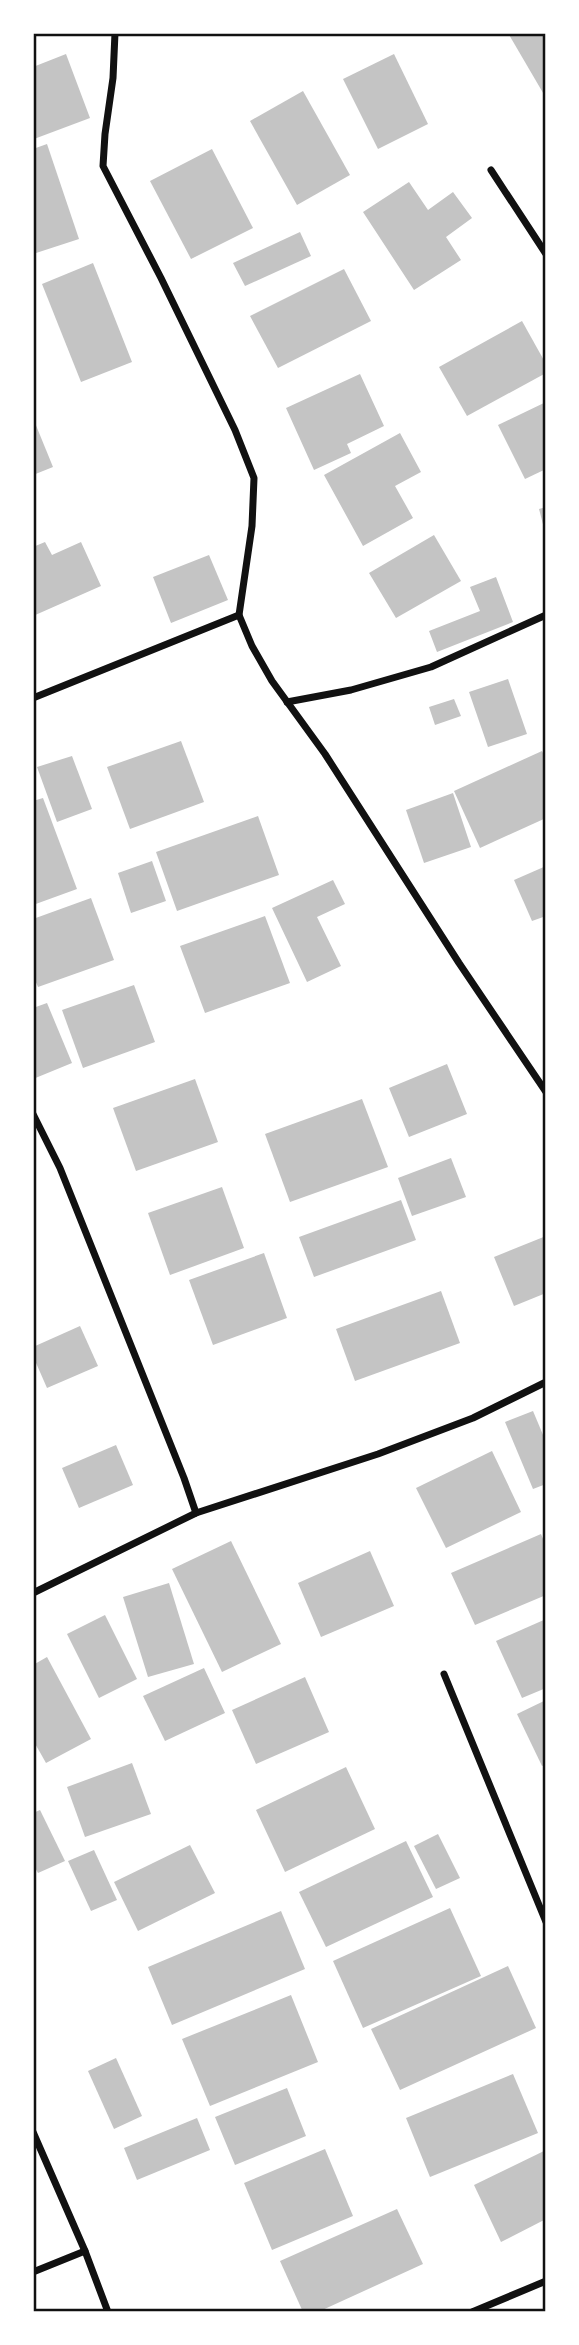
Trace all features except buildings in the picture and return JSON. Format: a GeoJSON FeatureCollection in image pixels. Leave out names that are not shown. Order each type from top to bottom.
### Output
{"type":"FeatureCollection","features":[{"type":"Feature","properties":{"kind":"street"},"geometry":{"type":"LineString","coordinates":[[115,33],[103,166],[162,278],[229,418],[254,478],[252,526],[239,615],[252,646],[287,702],[326,754],[459,963],[546,1092]]}},
{"type":"Feature","properties":{"kind":"street"},"geometry":{"type":"LineString","coordinates":[[491,170],[546,254]]}},
{"type":"Feature","properties":{"kind":"street"},"geometry":{"type":"LineString","coordinates":[[33,698],[239,615]]}},
{"type":"Feature","properties":{"kind":"street"},"geometry":{"type":"LineString","coordinates":[[287,702],[351,690],[432,667],[546,615]]}},
{"type":"Feature","properties":{"kind":"street"},"geometry":{"type":"LineString","coordinates":[[33,1114],[60,1168],[196,1513]]}},
{"type":"Feature","properties":{"kind":"street"},"geometry":{"type":"LineString","coordinates":[[33,1593],[196,1513],[390,1450],[472,1418],[546,1382]]}},
{"type":"Feature","properties":{"kind":"street"},"geometry":{"type":"LineString","coordinates":[[444,1674],[546,1922]]}},
{"type":"Feature","properties":{"kind":"street"},"geometry":{"type":"LineString","coordinates":[[33,2132],[85,2250],[108,2312]]}},
{"type":"Feature","properties":{"kind":"street"},"geometry":{"type":"LineString","coordinates":[[33,2272],[85,2250]]}},
{"type":"Feature","properties":{"kind":"street"},"geometry":{"type":"LineString","coordinates":[[472,2312],[546,2281]]}}]}
